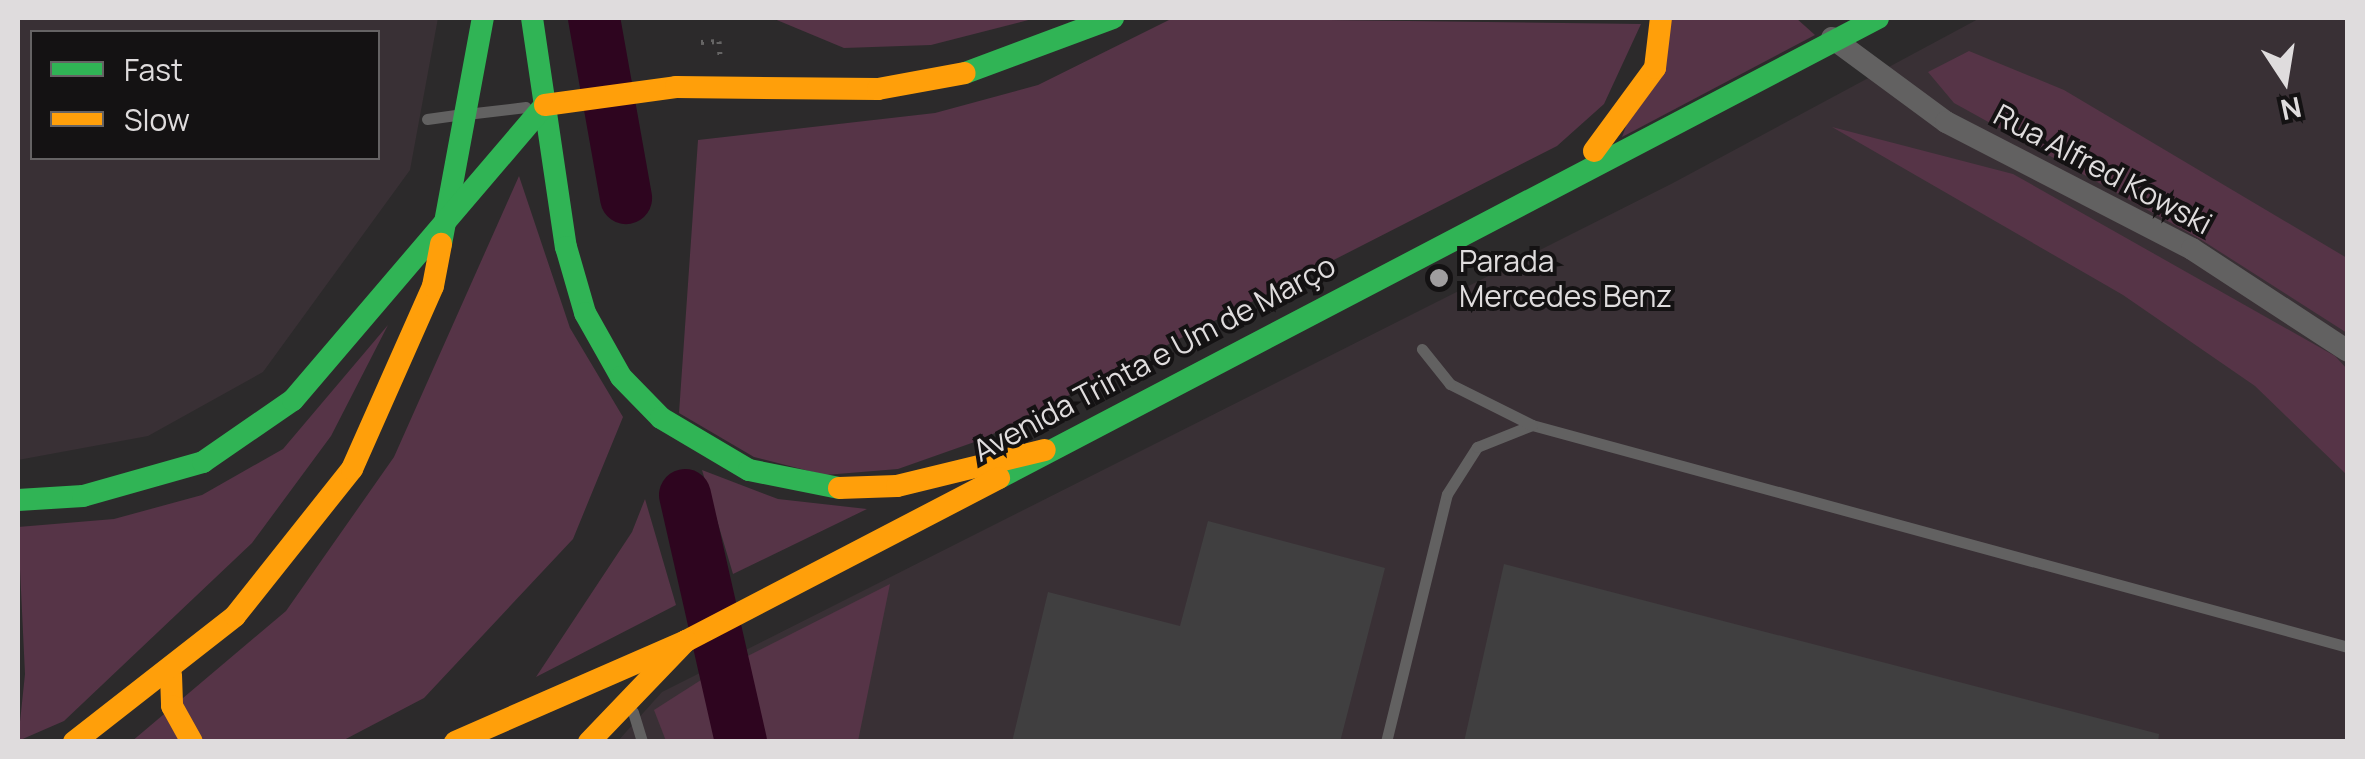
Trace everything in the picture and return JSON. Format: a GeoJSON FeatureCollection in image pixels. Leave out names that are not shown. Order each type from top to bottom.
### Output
{"type":"FeatureCollection","features":[{"type":"Feature","properties":{"kind":"main road"},"geometry":{"type":"LineString","coordinates":[[74,742],[171,675],[279,568],[352,470],[412,350],[450,220],[483,18]]}},
{"type":"Feature","properties":{"kind":"main road"},"geometry":{"type":"LineString","coordinates":[[532,18],[586,314],[621,376],[696,443],[749,470],[840,488],[898,486],[1045,450]]}},
{"type":"Feature","properties":{"kind":"main road"},"geometry":{"type":"LineString","coordinates":[[18,500],[83,496],[203,462],[293,400],[450,220],[498,151],[545,105],[644,89],[878,89],[980,70],[1113,18]]}},
{"type":"Feature","properties":{"kind":"main road"},"geometry":{"type":"LineString","coordinates":[[1579,168],[1643,90],[1662,18]]}},
{"type":"Feature","properties":{"kind":"main road"},"geometry":{"type":"LineString","coordinates":[[1808,18],[1832,38]]}},
{"type":"Feature","properties":{"kind":"main road","name":"Avenida Trinta e Um de Março"},"geometry":{"type":"LineString","coordinates":[[455,742],[693,637],[1579,168],[1878,18]]}},
{"type":"Feature","properties":{"kind":"main road"},"geometry":{"type":"LineString","coordinates":[[589,742],[693,637]]}},
{"type":"Feature","properties":{"kind":"main road"},"geometry":{"type":"LineString","coordinates":[[171,675],[172,706],[192,742]]}},
{"type":"Feature","properties":{"kind":"street","name":"Rua Alfred Kowski"},"geometry":{"type":"LineString","coordinates":[[1832,38],[1946,122],[2192,248],[2348,351]]}},
{"type":"Feature","properties":{"kind":"lane"},"geometry":{"type":"LineString","coordinates":[[427,119],[545,105]]}},
{"type":"Feature","properties":{"kind":"lane"},"geometry":{"type":"LineString","coordinates":[[1422,349],[1450,384],[1532,425],[2348,647]]}},
{"type":"Feature","properties":{"kind":"lane"},"geometry":{"type":"LineString","coordinates":[[1386,742],[1447,494],[1477,447],[1532,425]]}},
{"type":"Feature","properties":{"kind":"lane"},"geometry":{"type":"LineString","coordinates":[[628,699],[642,742]]}},
{"type":"Feature","properties":{"kind":"path"},"geometry":{"type":"LineString","coordinates":[[701,42],[719,41],[720,60]]}},
{"type":"Feature","properties":{"kind":"shaded area"},"geometry":{"type":"Polygon","coordinates":[[[18,18],[438,18],[410,170],[263,372],[148,436],[18,460],[18,18]]]}},
{"type":"Feature","properties":{"kind":"shaded area"},"geometry":{"type":"Polygon","coordinates":[[[772,18],[1036,18],[931,45],[844,48],[772,18]]]}},
{"type":"Feature","properties":{"kind":"shaded area"},"geometry":{"type":"Polygon","coordinates":[[[1173,18],[1641,24],[1604,104],[1557,146],[983,439],[898,469],[825,475],[754,457],[679,413],[698,140],[935,113],[1038,85],[1173,18]]]}},
{"type":"Feature","properties":{"kind":"shaded area"},"geometry":{"type":"Polygon","coordinates":[[[1666,18],[1796,18],[1815,35],[1622,137],[1666,18]]]}},
{"type":"Feature","properties":{"kind":"shaded area"},"geometry":{"type":"Polygon","coordinates":[[[1980,18],[2347,18],[2347,741],[617,742],[662,692],[1673,183],[1980,18]]]}},
{"type":"Feature","properties":{"kind":"shaded area"},"geometry":{"type":"Polygon","coordinates":[[[1969,51],[2064,90],[2347,258],[2347,333],[2200,239],[1954,103],[1928,72],[1969,51]]]}},
{"type":"Feature","properties":{"kind":"shaded area"},"geometry":{"type":"Polygon","coordinates":[[[1832,127],[2013,174],[2335,356],[2347,369],[2347,475],[2255,386],[2123,295],[1832,127]]]}},
{"type":"Feature","properties":{"kind":"shaded area"},"geometry":{"type":"Polygon","coordinates":[[[519,176],[570,328],[623,417],[573,539],[424,698],[342,741],[131,742],[286,611],[394,457],[519,176]]]}},
{"type":"Feature","properties":{"kind":"shaded area"},"geometry":{"type":"Polygon","coordinates":[[[388,325],[331,436],[252,543],[64,721],[18,741],[25,674],[18,527],[114,519],[202,495],[283,449],[388,325]]]}},
{"type":"Feature","properties":{"kind":"shaded area"},"geometry":{"type":"Polygon","coordinates":[[[702,470],[778,499],[867,509],[733,574],[702,470]]]}},
{"type":"Feature","properties":{"kind":"shaded area"},"geometry":{"type":"Polygon","coordinates":[[[645,499],[676,605],[536,677],[632,532],[645,499]]]}},
{"type":"Feature","properties":{"kind":"shaded area"},"geometry":{"type":"Polygon","coordinates":[[[890,584],[858,741],[751,741],[732,664],[890,584]]]}},
{"type":"Feature","properties":{"kind":"shaded area"},"geometry":{"type":"Polygon","coordinates":[[[715,671],[732,741],[666,741],[654,710],[715,671]]]}},
{"type":"Feature","properties":{"kind":"building"},"geometry":{"type":"Polygon","coordinates":[[[1208,521],[1385,568],[1340,742],[1012,742],[1048,592],[1180,626],[1208,521]]]}},
{"type":"Feature","properties":{"kind":"building"},"geometry":{"type":"Polygon","coordinates":[[[1504,564],[2159,734],[2158,742],[1464,742],[1504,564]]]}},
{"type":"Feature","properties":{"kind":"waterway"},"geometry":{"type":"LineString","coordinates":[[594,18],[626,198]]}},
{"type":"Feature","properties":{"kind":"waterway"},"geometry":{"type":"LineString","coordinates":[[685,495],[741,742]]}},
{"type":"Feature","properties":{"kind":"traffic: fast"},"geometry":{"type":"LineString","coordinates":[[441,244],[483,18]]}},
{"type":"Feature","properties":{"kind":"traffic: fast"},"geometry":{"type":"LineString","coordinates":[[532,18],[566,247],[585,313],[621,377],[661,418],[749,470],[839,488]]}},
{"type":"Feature","properties":{"kind":"traffic: fast"},"geometry":{"type":"LineString","coordinates":[[965,73],[1113,18]]}},
{"type":"Feature","properties":{"kind":"traffic: fast"},"geometry":{"type":"LineString","coordinates":[[999,478],[1878,18]]}},
{"type":"Feature","properties":{"kind":"traffic: fast"},"geometry":{"type":"LineString","coordinates":[[18,500],[83,496],[203,462],[293,400],[545,105]]}},
{"type":"Feature","properties":{"kind":"traffic: slow"},"geometry":{"type":"LineString","coordinates":[[1594,151],[1655,68],[1661,18]]}},
{"type":"Feature","properties":{"kind":"traffic: slow"},"geometry":{"type":"LineString","coordinates":[[545,105],[676,87],[878,89],[965,73]]}},
{"type":"Feature","properties":{"kind":"traffic: slow"},"geometry":{"type":"LineString","coordinates":[[74,742],[235,616],[352,469],[433,286],[441,244]]}},
{"type":"Feature","properties":{"kind":"traffic: slow"},"geometry":{"type":"LineString","coordinates":[[839,488],[897,486],[1045,450]]}},
{"type":"Feature","properties":{"kind":"traffic: slow"},"geometry":{"type":"LineString","coordinates":[[455,742],[686,641],[999,478]]}},
{"type":"Feature","properties":{"kind":"traffic: slow"},"geometry":{"type":"LineString","coordinates":[[589,742],[686,641]]}},
{"type":"Feature","properties":{"kind":"traffic: slow"},"geometry":{"type":"LineString","coordinates":[[171,675],[172,706],[192,742]]}},
{"type":"Feature","properties":{"kind":"place","name":"Parada Mercedes Benz"},"geometry":{"type":"Point","coordinates":[1439,278]}}]}
